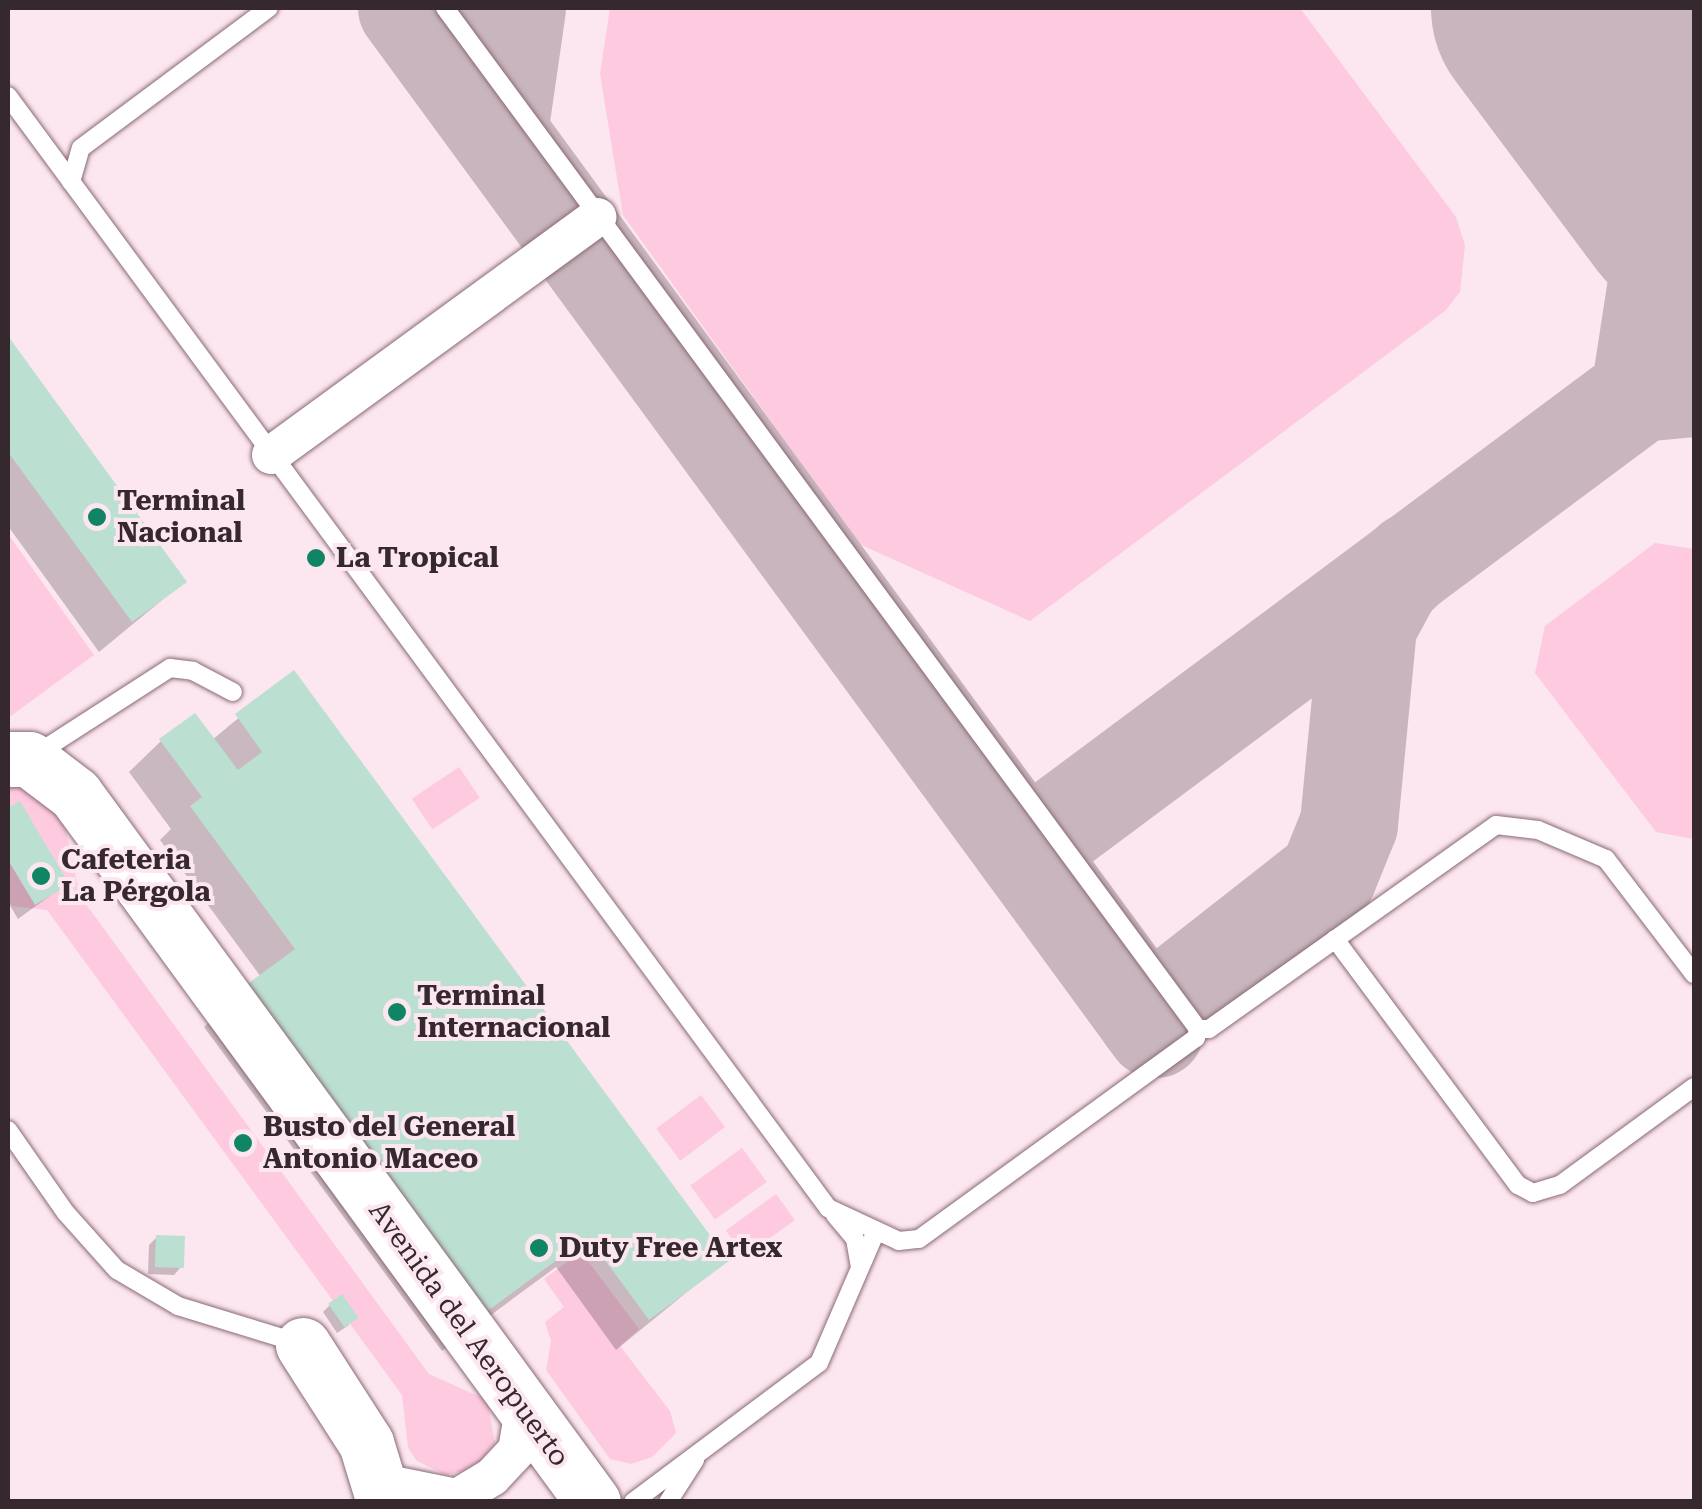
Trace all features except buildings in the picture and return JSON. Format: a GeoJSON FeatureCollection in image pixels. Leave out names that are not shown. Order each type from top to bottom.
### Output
{"type":"FeatureCollection","features":[{"type":"Feature","properties":{"kind":"main road","name":"Avenida del Aeropuerto"},"geometry":{"type":"LineString","coordinates":[[18,759],[75,794],[593,1502]]}},
{"type":"Feature","properties":{"kind":"main road"},"geometry":{"type":"LineString","coordinates":[[304,1345],[340,1394],[384,1492]]}},
{"type":"Feature","properties":{"kind":"street"},"geometry":{"type":"LineString","coordinates":[[271,455],[598,217]]}},
{"type":"Feature","properties":{"kind":"street"},"geometry":{"type":"LineString","coordinates":[[384,1492],[457,1498],[492,1478],[517,1450],[524,1412]]}},
{"type":"Feature","properties":{"kind":"lane"},"geometry":{"type":"LineString","coordinates":[[48,150],[81,148],[269,8]]}},
{"type":"Feature","properties":{"kind":"lane"},"geometry":{"type":"LineString","coordinates":[[445,8],[1198,1029],[1196,1038],[910,1242],[879,1251],[859,1271]]}},
{"type":"Feature","properties":{"kind":"lane"},"geometry":{"type":"LineString","coordinates":[[8,96],[828,1208],[854,1238],[859,1271]]}},
{"type":"Feature","properties":{"kind":"lane"},"geometry":{"type":"LineString","coordinates":[[71,182],[81,148]]}},
{"type":"Feature","properties":{"kind":"lane"},"geometry":{"type":"LineString","coordinates":[[18,759],[170,668],[193,670],[233,692]]}},
{"type":"Feature","properties":{"kind":"lane"},"geometry":{"type":"LineString","coordinates":[[1198,1029],[1208,1028],[1484,830],[1507,824],[1606,858],[1694,974]]}},
{"type":"Feature","properties":{"kind":"lane"},"geometry":{"type":"LineString","coordinates":[[1335,939],[1518,1185],[1533,1193],[1560,1186],[1694,1087]]}},
{"type":"Feature","properties":{"kind":"lane"},"geometry":{"type":"LineString","coordinates":[[8,1130],[66,1213],[118,1270],[178,1306],[304,1345]]}},
{"type":"Feature","properties":{"kind":"lane"},"geometry":{"type":"LineString","coordinates":[[828,1208],[910,1242]]}},
{"type":"Feature","properties":{"kind":"lane"},"geometry":{"type":"LineString","coordinates":[[633,1502],[819,1363],[876,1230]]}},
{"type":"Feature","properties":{"kind":"lane"},"geometry":{"type":"LineString","coordinates":[[668,1502],[706,1444]]}},
{"type":"Feature","properties":{"kind":"shaded area"},"geometry":{"type":"Polygon","coordinates":[[[610,8],[1300,8],[1456,217],[1465,245],[1460,292],[1445,311],[1030,621],[859,544],[623,215],[600,74],[610,8]]]}},
{"type":"Feature","properties":{"kind":"shaded area"},"geometry":{"type":"Polygon","coordinates":[[[8,534],[94,655],[8,718],[8,534]]]}},
{"type":"Feature","properties":{"kind":"shaded area"},"geometry":{"type":"Polygon","coordinates":[[[1655,543],[1694,549],[1693,839],[1656,832],[1535,673],[1545,626],[1655,543]]]}},
{"type":"Feature","properties":{"kind":"shaded area"},"geometry":{"type":"Polygon","coordinates":[[[459,767],[480,798],[432,830],[412,799],[459,767]]]}},
{"type":"Feature","properties":{"kind":"shaded area"},"geometry":{"type":"Polygon","coordinates":[[[8,783],[58,792],[80,896],[429,1374],[487,1400],[495,1443],[476,1468],[446,1475],[417,1461],[408,1448],[402,1395],[47,910],[12,906],[8,899],[8,783]]]}},
{"type":"Feature","properties":{"kind":"shaded area"},"geometry":{"type":"Polygon","coordinates":[[[701,1095],[725,1127],[680,1161],[656,1129],[701,1095]]]}},
{"type":"Feature","properties":{"kind":"shaded area"},"geometry":{"type":"Polygon","coordinates":[[[742,1148],[767,1182],[715,1220],[690,1186],[742,1148]]]}},
{"type":"Feature","properties":{"kind":"shaded area"},"geometry":{"type":"Polygon","coordinates":[[[776,1194],[795,1220],[745,1256],[726,1230],[776,1194]]]}},
{"type":"Feature","properties":{"kind":"shaded area"},"geometry":{"type":"Polygon","coordinates":[[[581,1252],[639,1329],[620,1346],[670,1411],[676,1433],[652,1457],[631,1464],[610,1459],[546,1370],[551,1341],[545,1322],[564,1307],[544,1279],[581,1252]]]}},
{"type":"Feature","properties":{"kind":"taxiway"},"geometry":{"type":"LineString","coordinates":[[407,8],[1155,1029]]}},
{"type":"Feature","properties":{"kind":"taxiway"},"geometry":{"type":"LineString","coordinates":[[499,133],[517,8]]}},
{"type":"Feature","properties":{"kind":"taxiway"},"geometry":{"type":"LineString","coordinates":[[1616,92],[1649,165],[1663,244],[1640,393]]}},
{"type":"Feature","properties":{"kind":"taxiway"},"geometry":{"type":"LineString","coordinates":[[1025,851],[1640,393],[1694,388]]}},
{"type":"Feature","properties":{"kind":"taxiway"},"geometry":{"type":"LineString","coordinates":[[1147,1018],[1328,876],[1349,824],[1368,625],[1392,581],[1412,562]]}},
{"type":"Feature","properties":{"kind":"runway"},"geometry":{"type":"LineString","coordinates":[[1552,8],[1694,198]]}},
{"type":"Feature","properties":{"kind":"place","name":"Terminal Nacional"},"geometry":{"type":"Point","coordinates":[97,517]}},
{"type":"Feature","properties":{"kind":"place","name":"La Tropical"},"geometry":{"type":"Point","coordinates":[316,558]}},
{"type":"Feature","properties":{"kind":"place","name":"Cafeteria La Pérgola"},"geometry":{"type":"Point","coordinates":[41,876]}},
{"type":"Feature","properties":{"kind":"place","name":"Terminal Internacional"},"geometry":{"type":"Point","coordinates":[397,1012]}},
{"type":"Feature","properties":{"kind":"place","name":"Busto del General Antonio Maceo"},"geometry":{"type":"Point","coordinates":[243,1143]}},
{"type":"Feature","properties":{"kind":"place","name":"Duty Free Artex"},"geometry":{"type":"Point","coordinates":[539,1248]}}]}
